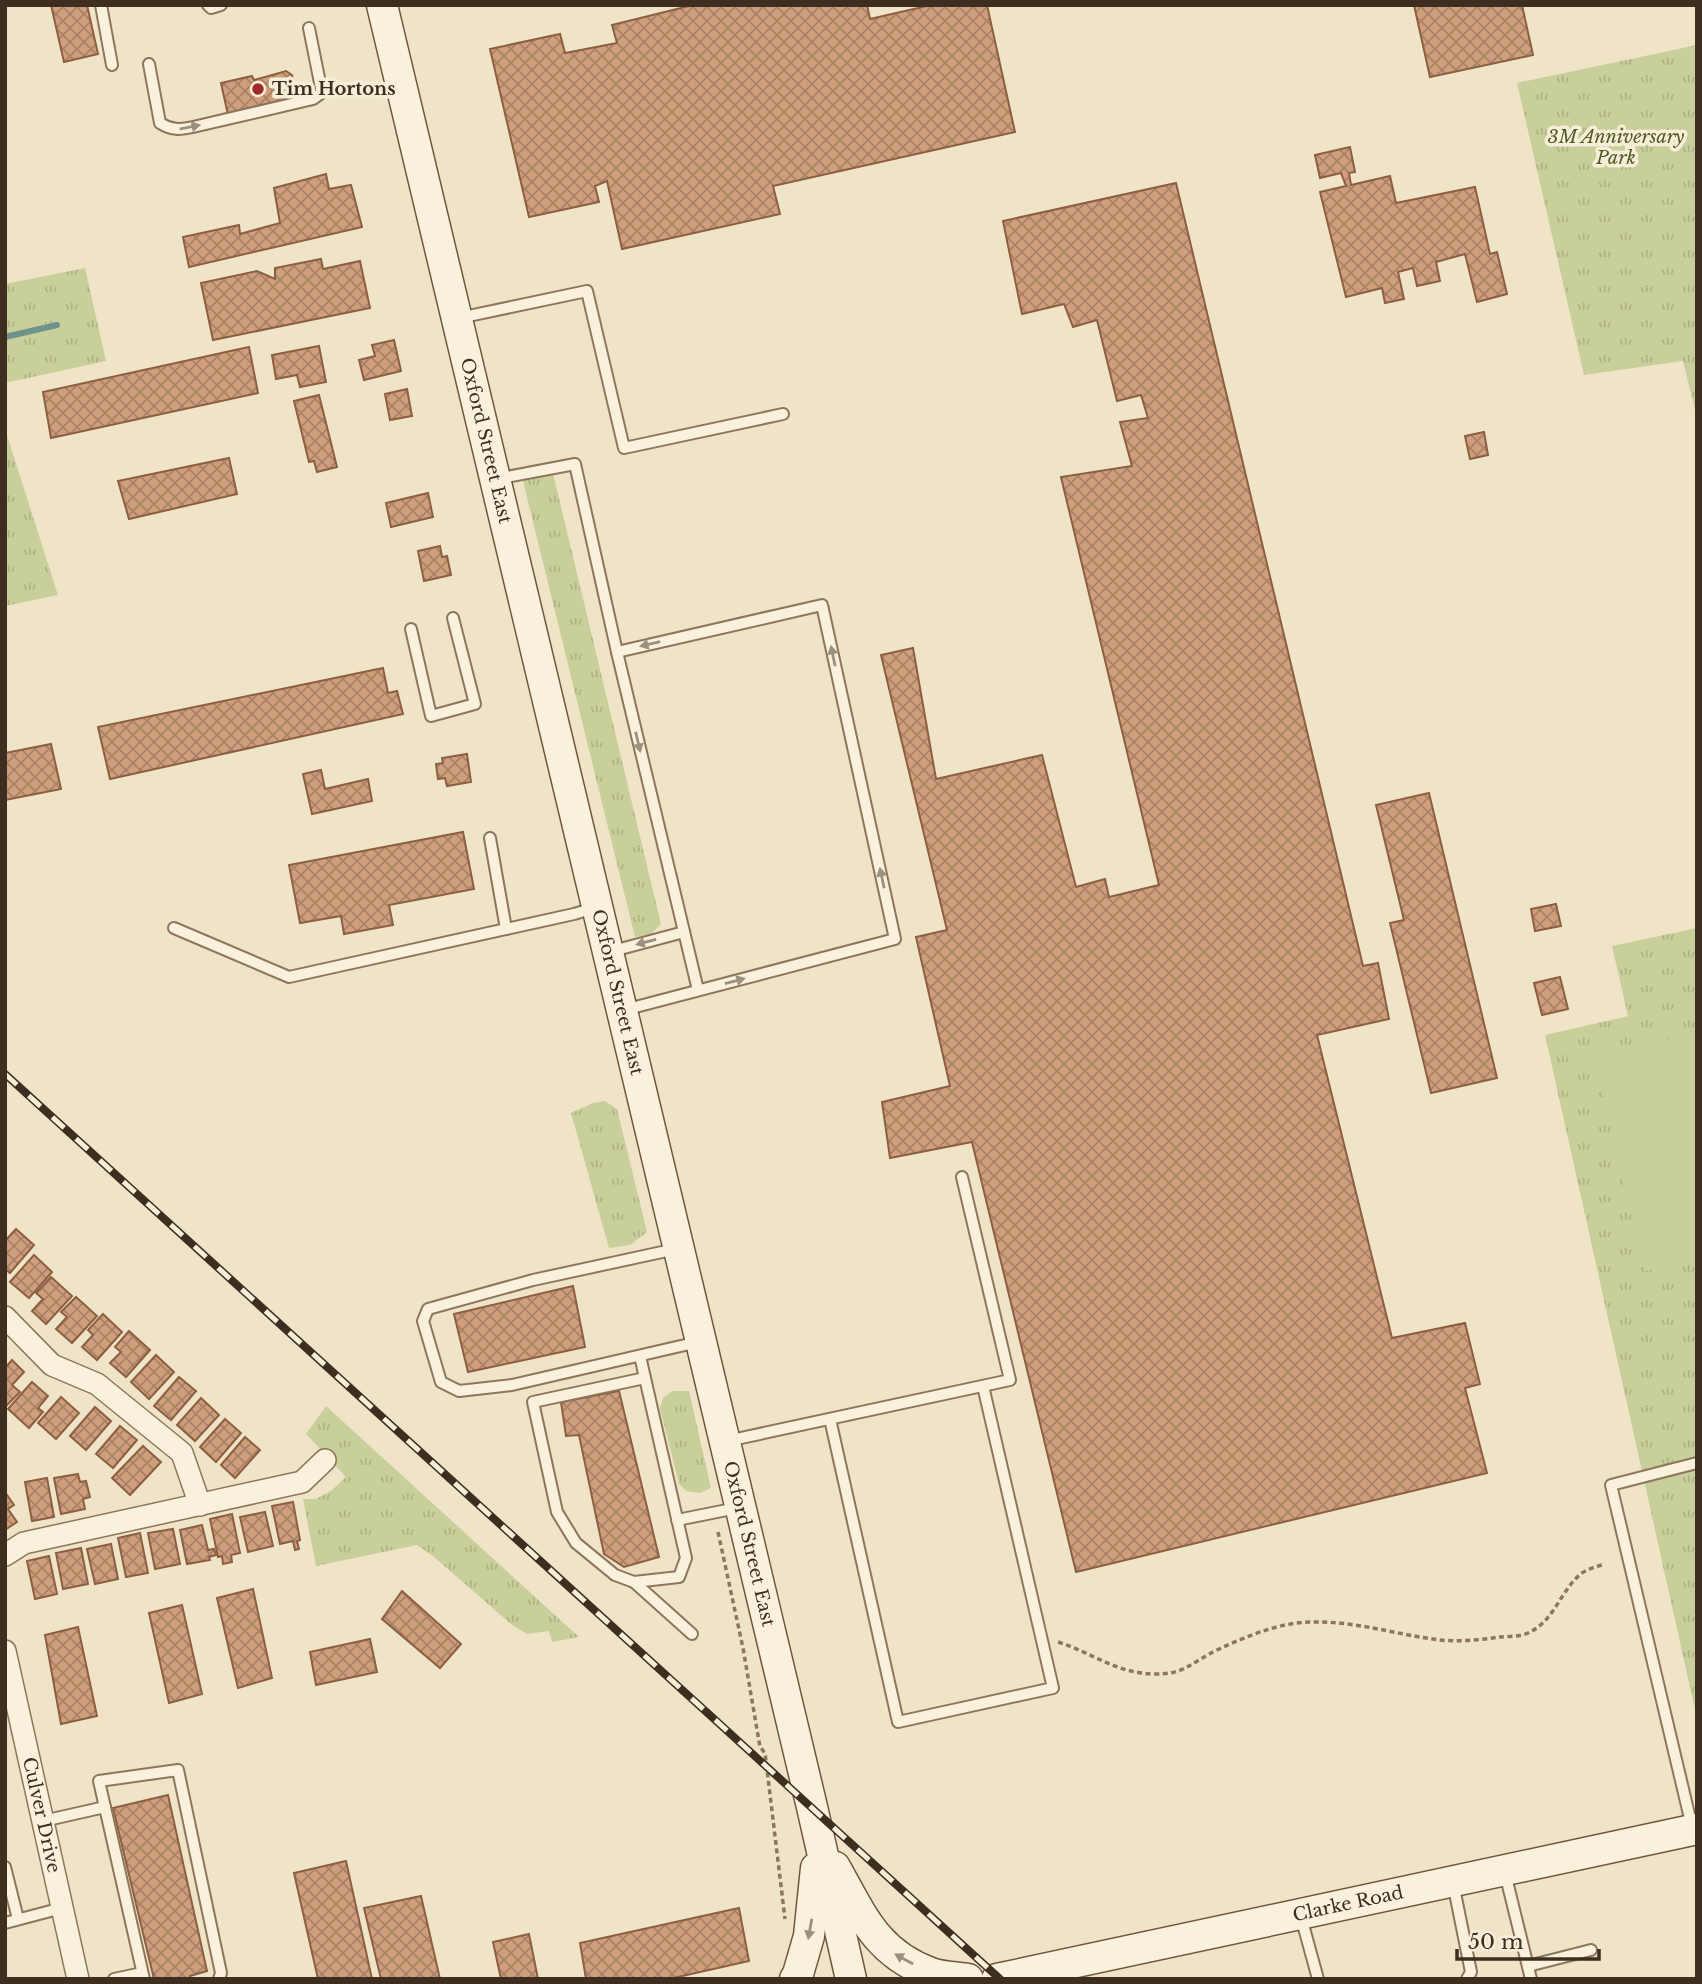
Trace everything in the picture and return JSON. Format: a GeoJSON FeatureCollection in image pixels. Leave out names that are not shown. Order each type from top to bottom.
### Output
{"type":"FeatureCollection","features":[{"type":"Feature","properties":{"kind":"main road","name":"Oxford Street East"},"geometry":{"type":"LineString","coordinates":[[382,5],[851,1979]]}},
{"type":"Feature","properties":{"kind":"main road","name":"Clarke Road"},"geometry":{"type":"LineString","coordinates":[[998,1979],[1695,1829]]}},
{"type":"Feature","properties":{"kind":"main road"},"geometry":{"type":"LineString","coordinates":[[795,1979],[809,1936],[818,1836]]}},
{"type":"Feature","properties":{"kind":"main road"},"geometry":{"type":"LineString","coordinates":[[818,1836],[868,1924],[891,1952],[932,1974],[968,1979]]}},
{"type":"Feature","properties":{"kind":"street"},"geometry":{"type":"LineString","coordinates":[[5,1317],[52,1365],[97,1384],[183,1453],[200,1504]]}},
{"type":"Feature","properties":{"kind":"street"},"geometry":{"type":"LineString","coordinates":[[5,1555],[24,1543],[302,1482],[326,1460]]}},
{"type":"Feature","properties":{"kind":"street","name":"Culver Drive"},"geometry":{"type":"LineString","coordinates":[[5,1651],[78,1979]]}},
{"type":"Feature","properties":{"kind":"lane"},"geometry":{"type":"LineString","coordinates":[[101,5],[112,65]]}},
{"type":"Feature","properties":{"kind":"lane"},"geometry":{"type":"LineString","coordinates":[[208,5],[211,8],[221,5]]}},
{"type":"Feature","properties":{"kind":"lane"},"geometry":{"type":"LineString","coordinates":[[149,64],[160,123],[169,129],[181,130],[313,99],[320,94],[309,28]]}},
{"type":"Feature","properties":{"kind":"lane"},"geometry":{"type":"LineString","coordinates":[[456,319],[587,291],[624,448],[783,414]]}},
{"type":"Feature","properties":{"kind":"lane"},"geometry":{"type":"LineString","coordinates":[[495,479],[575,464],[698,990]]}},
{"type":"Feature","properties":{"kind":"lane"},"geometry":{"type":"LineString","coordinates":[[617,652],[821,605],[895,939],[622,1011]]}},
{"type":"Feature","properties":{"kind":"lane"},"geometry":{"type":"LineString","coordinates":[[411,629],[431,716],[475,704],[453,618]]}},
{"type":"Feature","properties":{"kind":"lane"},"geometry":{"type":"LineString","coordinates":[[490,838],[506,929]]}},
{"type":"Feature","properties":{"kind":"lane"},"geometry":{"type":"LineString","coordinates":[[174,928],[289,977],[574,915],[597,907]]}},
{"type":"Feature","properties":{"kind":"lane"},"geometry":{"type":"LineString","coordinates":[[607,952],[684,932]]}},
{"type":"Feature","properties":{"kind":"lane"},"geometry":{"type":"LineString","coordinates":[[725,1442],[1010,1380],[962,1177]]}},
{"type":"Feature","properties":{"kind":"lane"},"geometry":{"type":"LineString","coordinates":[[678,1248],[533,1280],[428,1309],[423,1321],[441,1382],[459,1391],[512,1385],[701,1342]]}},
{"type":"Feature","properties":{"kind":"lane"},"geometry":{"type":"LineString","coordinates":[[634,1582],[679,1577],[686,1558],[640,1356]]}},
{"type":"Feature","properties":{"kind":"lane"},"geometry":{"type":"LineString","coordinates":[[645,1378],[533,1402],[558,1512],[576,1543],[615,1575],[634,1582],[692,1634]]}},
{"type":"Feature","properties":{"kind":"lane"},"geometry":{"type":"LineString","coordinates":[[830,1419],[898,1722],[1053,1688],[983,1386]]}},
{"type":"Feature","properties":{"kind":"lane"},"geometry":{"type":"LineString","coordinates":[[1695,1829],[1611,1485],[1697,1463]]}},
{"type":"Feature","properties":{"kind":"lane"},"geometry":{"type":"LineString","coordinates":[[677,1520],[740,1507]]}},
{"type":"Feature","properties":{"kind":"lane"},"geometry":{"type":"LineString","coordinates":[[114,1979],[143,1976],[99,1781],[178,1770],[221,1973],[219,1979]]}},
{"type":"Feature","properties":{"kind":"lane"},"geometry":{"type":"LineString","coordinates":[[43,1821],[105,1807]]}},
{"type":"Feature","properties":{"kind":"lane"},"geometry":{"type":"LineString","coordinates":[[5,1867],[18,1919]]}},
{"type":"Feature","properties":{"kind":"lane"},"geometry":{"type":"LineString","coordinates":[[1505,1870],[1531,1979]]}},
{"type":"Feature","properties":{"kind":"lane"},"geometry":{"type":"LineString","coordinates":[[1453,1881],[1471,1972],[1467,1979]]}},
{"type":"Feature","properties":{"kind":"lane"},"geometry":{"type":"LineString","coordinates":[[5,1923],[62,1908]]}},
{"type":"Feature","properties":{"kind":"lane"},"geometry":{"type":"LineString","coordinates":[[1300,1914],[1318,1979]]}},
{"type":"Feature","properties":{"kind":"lane"},"geometry":{"type":"LineString","coordinates":[[1528,1966],[1591,1950]]}},
{"type":"Feature","properties":{"kind":"path"},"geometry":{"type":"LineString","coordinates":[[718,1532],[743,1648],[760,1747],[765,1754],[786,1924]]}},
{"type":"Feature","properties":{"kind":"path"},"geometry":{"type":"LineString","coordinates":[[1041,1637],[1067,1645],[1123,1670],[1150,1674],[1168,1674],[1185,1669],[1214,1651],[1289,1623],[1316,1621],[1347,1624],[1443,1640],[1487,1639],[1529,1633],[1545,1621],[1572,1582],[1584,1571],[1602,1565]]}},
{"type":"Feature","properties":{"kind":"green space","name":"3M Anniversary Park"},"geometry":{"type":"Polygon","coordinates":[[[1697,45],[1697,418],[1683,361],[1584,375],[1517,83],[1697,45]]]}},
{"type":"Feature","properties":{"kind":"green space"},"geometry":{"type":"Polygon","coordinates":[[[85,268],[106,361],[5,383],[5,284],[85,268]]]}},
{"type":"Feature","properties":{"kind":"green space"},"geometry":{"type":"Polygon","coordinates":[[[5,429],[58,595],[5,606],[5,429]]]}},
{"type":"Feature","properties":{"kind":"green space"},"geometry":{"type":"Polygon","coordinates":[[[552,469],[661,924],[651,934],[635,937],[522,477],[552,469]]]}},
{"type":"Feature","properties":{"kind":"green space"},"geometry":{"type":"Polygon","coordinates":[[[1697,928],[1697,1719],[1545,1035],[1628,1016],[1612,946],[1697,928]]]}},
{"type":"Feature","properties":{"kind":"green space"},"geometry":{"type":"Polygon","coordinates":[[[1697,1032],[1697,1259],[1646,1271],[1595,1057],[1697,1032]]]}},
{"type":"Feature","properties":{"kind":"green space"},"geometry":{"type":"Polygon","coordinates":[[[605,1101],[617,1109],[647,1232],[630,1245],[609,1248],[571,1113],[593,1103],[605,1101]]]}},
{"type":"Feature","properties":{"kind":"green space"},"geometry":{"type":"Polygon","coordinates":[[[672,1391],[689,1391],[711,1488],[700,1493],[686,1491],[679,1484],[660,1408],[663,1398],[672,1391]]]}},
{"type":"Feature","properties":{"kind":"green space"},"geometry":{"type":"Polygon","coordinates":[[[326,1406],[579,1637],[552,1642],[549,1631],[527,1634],[512,1625],[417,1545],[316,1566],[303,1499],[316,1499],[332,1490],[346,1477],[306,1434],[326,1406]]]}},
{"type":"Feature","properties":{"kind":"building"},"geometry":{"type":"Polygon","coordinates":[[[51,5],[87,5],[98,54],[64,62],[51,5]]]}},
{"type":"Feature","properties":{"kind":"building"},"geometry":{"type":"Polygon","coordinates":[[[693,5],[867,5],[870,19],[931,5],[987,5],[1015,132],[773,186],[780,214],[622,249],[607,181],[595,186],[599,202],[529,217],[490,49],[560,34],[565,53],[617,43],[612,25],[693,5]]]}},
{"type":"Feature","properties":{"kind":"building"},"geometry":{"type":"Polygon","coordinates":[[[1414,5],[1522,5],[1533,55],[1430,77],[1414,5]]]}},
{"type":"Feature","properties":{"kind":"building","name":"Tim Hortons"},"geometry":{"type":"Polygon","coordinates":[[[286,71],[292,75],[295,94],[284,97],[285,102],[228,115],[221,83],[252,76],[254,80],[286,71]]]}},
{"type":"Feature","properties":{"kind":"building"},"geometry":{"type":"Polygon","coordinates":[[[1350,147],[1355,172],[1349,173],[1351,185],[1390,176],[1396,203],[1475,187],[1490,254],[1497,252],[1507,294],[1477,302],[1465,254],[1436,262],[1440,281],[1417,286],[1413,268],[1398,272],[1404,299],[1385,303],[1382,288],[1346,297],[1320,192],[1346,186],[1341,173],[1320,178],[1315,155],[1350,147]]]}},
{"type":"Feature","properties":{"kind":"building"},"geometry":{"type":"Polygon","coordinates":[[[326,174],[329,189],[351,185],[362,227],[189,267],[183,237],[239,225],[240,234],[280,223],[274,188],[326,174]]]}},
{"type":"Feature","properties":{"kind":"building"},"geometry":{"type":"Polygon","coordinates":[[[1176,183],[1363,966],[1378,963],[1389,1019],[1317,1035],[1392,1338],[1465,1323],[1480,1384],[1465,1388],[1487,1473],[1076,1572],[972,1142],[890,1158],[882,1102],[950,1086],[916,937],[947,930],[881,655],[913,648],[936,779],[1042,755],[1076,887],[1105,879],[1109,897],[1159,885],[1061,477],[1132,466],[1120,422],[1148,418],[1141,395],[1117,401],[1097,320],[1073,327],[1064,304],[1022,314],[1003,221],[1176,183]]]}},
{"type":"Feature","properties":{"kind":"building"},"geometry":{"type":"Polygon","coordinates":[[[321,259],[323,269],[360,261],[370,308],[213,340],[201,283],[257,271],[275,279],[275,268],[321,259]]]}},
{"type":"Feature","properties":{"kind":"building"},"geometry":{"type":"Polygon","coordinates":[[[394,340],[401,371],[364,380],[359,360],[375,356],[372,345],[394,340]]]}},
{"type":"Feature","properties":{"kind":"building"},"geometry":{"type":"Polygon","coordinates":[[[319,346],[326,382],[300,387],[297,375],[276,379],[272,355],[319,346]]]}},
{"type":"Feature","properties":{"kind":"building"},"geometry":{"type":"Polygon","coordinates":[[[249,347],[258,393],[51,438],[43,392],[249,347]]]}},
{"type":"Feature","properties":{"kind":"building"},"geometry":{"type":"Polygon","coordinates":[[[407,389],[412,416],[390,420],[385,394],[407,389]]]}},
{"type":"Feature","properties":{"kind":"building"},"geometry":{"type":"Polygon","coordinates":[[[319,395],[337,467],[317,472],[314,461],[309,462],[294,401],[319,395]]]}},
{"type":"Feature","properties":{"kind":"building"},"geometry":{"type":"Polygon","coordinates":[[[1484,432],[1488,455],[1470,459],[1465,436],[1484,432]]]}},
{"type":"Feature","properties":{"kind":"building"},"geometry":{"type":"Polygon","coordinates":[[[229,458],[237,494],[129,519],[118,481],[229,458]]]}},
{"type":"Feature","properties":{"kind":"building"},"geometry":{"type":"Polygon","coordinates":[[[428,493],[433,517],[391,527],[386,503],[428,493]]]}},
{"type":"Feature","properties":{"kind":"building"},"geometry":{"type":"Polygon","coordinates":[[[440,546],[442,557],[447,556],[451,575],[424,581],[418,551],[440,546]]]}},
{"type":"Feature","properties":{"kind":"building"},"geometry":{"type":"Polygon","coordinates":[[[383,668],[388,693],[397,691],[403,714],[110,779],[98,727],[383,668]]]}},
{"type":"Feature","properties":{"kind":"building"},"geometry":{"type":"Polygon","coordinates":[[[51,744],[61,789],[5,800],[5,753],[51,744]]]}},
{"type":"Feature","properties":{"kind":"building"},"geometry":{"type":"Polygon","coordinates":[[[467,754],[471,782],[447,786],[445,778],[438,779],[436,764],[443,763],[442,758],[467,754]]]}},
{"type":"Feature","properties":{"kind":"building"},"geometry":{"type":"Polygon","coordinates":[[[321,770],[325,789],[368,779],[372,801],[312,814],[303,774],[321,770]]]}},
{"type":"Feature","properties":{"kind":"building"},"geometry":{"type":"Polygon","coordinates":[[[1429,793],[1497,1078],[1431,1093],[1390,923],[1404,920],[1376,805],[1429,793]]]}},
{"type":"Feature","properties":{"kind":"building"},"geometry":{"type":"Polygon","coordinates":[[[463,832],[474,889],[389,905],[393,925],[344,934],[341,916],[300,923],[289,865],[463,832]]]}},
{"type":"Feature","properties":{"kind":"building"},"geometry":{"type":"Polygon","coordinates":[[[1556,904],[1561,926],[1535,931],[1531,909],[1556,904]]]}},
{"type":"Feature","properties":{"kind":"building"},"geometry":{"type":"Polygon","coordinates":[[[1560,977],[1568,1009],[1542,1015],[1534,983],[1560,977]]]}},
{"type":"Feature","properties":{"kind":"building"},"geometry":{"type":"Polygon","coordinates":[[[16,1229],[34,1245],[10,1273],[5,1269],[5,1241],[16,1229]]]}},
{"type":"Feature","properties":{"kind":"building"},"geometry":{"type":"Polygon","coordinates":[[[34,1255],[52,1272],[29,1298],[10,1282],[34,1255]]]}},
{"type":"Feature","properties":{"kind":"building"},"geometry":{"type":"Polygon","coordinates":[[[51,1277],[72,1296],[46,1324],[32,1311],[43,1299],[36,1293],[51,1277]]]}},
{"type":"Feature","properties":{"kind":"building"},"geometry":{"type":"Polygon","coordinates":[[[573,1286],[585,1347],[468,1372],[454,1314],[573,1286]]]}},
{"type":"Feature","properties":{"kind":"building"},"geometry":{"type":"Polygon","coordinates":[[[76,1297],[97,1316],[72,1343],[56,1329],[67,1317],[61,1312],[76,1297]]]}},
{"type":"Feature","properties":{"kind":"building"},"geometry":{"type":"Polygon","coordinates":[[[103,1314],[122,1332],[97,1360],[82,1347],[93,1335],[88,1330],[103,1314]]]}},
{"type":"Feature","properties":{"kind":"building"},"geometry":{"type":"Polygon","coordinates":[[[129,1331],[150,1350],[126,1377],[110,1363],[121,1352],[115,1347],[129,1331]]]}},
{"type":"Feature","properties":{"kind":"building"},"geometry":{"type":"Polygon","coordinates":[[[156,1355],[174,1372],[149,1399],[131,1382],[156,1355]]]}},
{"type":"Feature","properties":{"kind":"building"},"geometry":{"type":"Polygon","coordinates":[[[12,1360],[24,1372],[12,1385],[20,1392],[5,1407],[5,1368],[12,1360]]]}},
{"type":"Feature","properties":{"kind":"building"},"geometry":{"type":"Polygon","coordinates":[[[179,1377],[196,1391],[171,1420],[154,1406],[179,1377]]]}},
{"type":"Feature","properties":{"kind":"building"},"geometry":{"type":"Polygon","coordinates":[[[32,1382],[48,1396],[38,1408],[43,1412],[29,1428],[8,1409],[32,1382]]]}},
{"type":"Feature","properties":{"kind":"building"},"geometry":{"type":"Polygon","coordinates":[[[619,1391],[659,1557],[624,1567],[604,1554],[579,1435],[566,1436],[561,1402],[619,1391]]]}},
{"type":"Feature","properties":{"kind":"building"},"geometry":{"type":"Polygon","coordinates":[[[61,1397],[79,1413],[56,1439],[38,1423],[61,1397]]]}},
{"type":"Feature","properties":{"kind":"building"},"geometry":{"type":"Polygon","coordinates":[[[201,1398],[219,1415],[195,1441],[177,1425],[201,1398]]]}},
{"type":"Feature","properties":{"kind":"building"},"geometry":{"type":"Polygon","coordinates":[[[95,1407],[111,1421],[86,1450],[70,1436],[95,1407]]]}},
{"type":"Feature","properties":{"kind":"building"},"geometry":{"type":"Polygon","coordinates":[[[225,1419],[241,1433],[216,1462],[200,1447],[225,1419]]]}},
{"type":"Feature","properties":{"kind":"building"},"geometry":{"type":"Polygon","coordinates":[[[120,1426],[137,1440],[113,1468],[96,1454],[120,1426]]]}},
{"type":"Feature","properties":{"kind":"building"},"geometry":{"type":"Polygon","coordinates":[[[245,1437],[260,1450],[235,1478],[221,1465],[245,1437]]]}},
{"type":"Feature","properties":{"kind":"building"},"geometry":{"type":"Polygon","coordinates":[[[143,1446],[161,1462],[130,1495],[112,1478],[143,1446]]]}},
{"type":"Feature","properties":{"kind":"building"},"geometry":{"type":"Polygon","coordinates":[[[78,1474],[80,1482],[86,1481],[90,1497],[83,1499],[85,1509],[61,1514],[54,1478],[78,1474]]]}},
{"type":"Feature","properties":{"kind":"building"},"geometry":{"type":"Polygon","coordinates":[[[47,1478],[54,1517],[32,1521],[25,1482],[47,1478]]]}},
{"type":"Feature","properties":{"kind":"building"},"geometry":{"type":"Polygon","coordinates":[[[5,1492],[14,1505],[8,1509],[17,1522],[5,1530],[5,1492]]]}},
{"type":"Feature","properties":{"kind":"building"},"geometry":{"type":"Polygon","coordinates":[[[293,1502],[300,1540],[297,1541],[299,1549],[295,1550],[293,1541],[280,1544],[272,1506],[293,1502]]]}},
{"type":"Feature","properties":{"kind":"building"},"geometry":{"type":"Polygon","coordinates":[[[265,1512],[273,1546],[248,1552],[240,1517],[265,1512]]]}},
{"type":"Feature","properties":{"kind":"building"},"geometry":{"type":"Polygon","coordinates":[[[232,1514],[240,1553],[231,1555],[232,1562],[223,1564],[222,1556],[218,1557],[210,1519],[232,1514]]]}},
{"type":"Feature","properties":{"kind":"building"},"geometry":{"type":"Polygon","coordinates":[[[202,1525],[208,1550],[214,1549],[216,1555],[209,1557],[210,1560],[187,1564],[180,1530],[202,1525]]]}},
{"type":"Feature","properties":{"kind":"building"},"geometry":{"type":"Polygon","coordinates":[[[173,1529],[180,1564],[155,1569],[148,1533],[173,1529]]]}},
{"type":"Feature","properties":{"kind":"building"},"geometry":{"type":"Polygon","coordinates":[[[140,1533],[148,1573],[126,1577],[118,1538],[140,1533]]]}},
{"type":"Feature","properties":{"kind":"building"},"geometry":{"type":"Polygon","coordinates":[[[111,1544],[118,1579],[95,1584],[87,1549],[111,1544]]]}},
{"type":"Feature","properties":{"kind":"building"},"geometry":{"type":"Polygon","coordinates":[[[81,1548],[88,1584],[63,1589],[56,1553],[81,1548]]]}},
{"type":"Feature","properties":{"kind":"building"},"geometry":{"type":"Polygon","coordinates":[[[49,1556],[57,1594],[35,1599],[27,1561],[49,1556]]]}},
{"type":"Feature","properties":{"kind":"building"},"geometry":{"type":"Polygon","coordinates":[[[253,1589],[272,1678],[238,1688],[217,1598],[253,1589]]]}},
{"type":"Feature","properties":{"kind":"building"},"geometry":{"type":"Polygon","coordinates":[[[402,1591],[461,1644],[440,1668],[382,1619],[402,1591]]]}},
{"type":"Feature","properties":{"kind":"building"},"geometry":{"type":"Polygon","coordinates":[[[182,1605],[202,1694],[169,1703],[149,1613],[182,1605]]]}},
{"type":"Feature","properties":{"kind":"building"},"geometry":{"type":"Polygon","coordinates":[[[78,1627],[97,1716],[61,1724],[45,1635],[78,1627]]]}},
{"type":"Feature","properties":{"kind":"building"},"geometry":{"type":"Polygon","coordinates":[[[370,1639],[377,1672],[316,1685],[310,1652],[370,1639]]]}},
{"type":"Feature","properties":{"kind":"building"},"geometry":{"type":"Polygon","coordinates":[[[168,1795],[207,1971],[190,1976],[191,1979],[154,1979],[113,1808],[168,1795]]]}},
{"type":"Feature","properties":{"kind":"building"},"geometry":{"type":"Polygon","coordinates":[[[346,1861],[372,1979],[318,1979],[294,1873],[346,1861]]]}},
{"type":"Feature","properties":{"kind":"building"},"geometry":{"type":"Polygon","coordinates":[[[421,1896],[440,1979],[381,1979],[364,1908],[421,1896]]]}},
{"type":"Feature","properties":{"kind":"building"},"geometry":{"type":"Polygon","coordinates":[[[739,1908],[749,1961],[669,1979],[586,1979],[580,1943],[739,1908]]]}},
{"type":"Feature","properties":{"kind":"building"},"geometry":{"type":"Polygon","coordinates":[[[529,1934],[538,1979],[501,1979],[493,1942],[529,1934]]]}},
{"type":"Feature","properties":{"kind":"waterway"},"geometry":{"type":"LineString","coordinates":[[5,337],[57,325]]}},
{"type":"Feature","properties":{"kind":"railway"},"geometry":{"type":"LineString","coordinates":[[5,1074],[1000,1979]]}},
{"type":"Feature","properties":{"kind":"place","name":"Tim Hortons"},"geometry":{"type":"Point","coordinates":[258,89]}}]}
